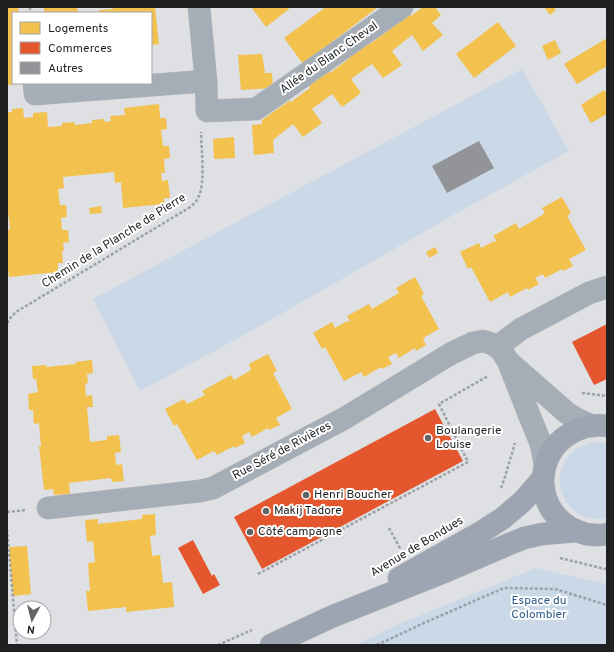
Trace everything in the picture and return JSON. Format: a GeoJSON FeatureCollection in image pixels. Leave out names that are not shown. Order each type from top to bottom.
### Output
{"type":"FeatureCollection","features":[{"type":"Feature","properties":{"kind":"main road","name":"Avenue de Bondues"},"geometry":{"type":"LineString","coordinates":[[331,617],[497,522],[523,501],[544,471],[551,452],[563,438],[575,430],[600,426]]}},
{"type":"Feature","properties":{"kind":"main road"},"geometry":{"type":"LineString","coordinates":[[544,471],[545,496],[556,516],[573,530],[596,536]]}},
{"type":"Feature","properties":{"kind":"main road","name":"Avenue de Bondues"},"geometry":{"type":"LineString","coordinates":[[271,645],[331,617],[449,570],[524,538],[542,534],[596,536]]}},
{"type":"Feature","properties":{"kind":"street"},"geometry":{"type":"LineString","coordinates":[[199,7],[206,81],[207,111]]}},
{"type":"Feature","properties":{"kind":"street","name":"Allée du Blanc Cheval"},"geometry":{"type":"LineString","coordinates":[[207,111],[256,109],[402,7]]}},
{"type":"Feature","properties":{"kind":"street"},"geometry":{"type":"LineString","coordinates":[[34,84],[35,94],[206,81]]}},
{"type":"Feature","properties":{"kind":"street"},"geometry":{"type":"LineString","coordinates":[[544,471],[542,444],[502,354],[521,329],[589,293],[607,287]]}},
{"type":"Feature","properties":{"kind":"street","name":"Rue Séré de Rivières"},"geometry":{"type":"LineString","coordinates":[[48,508],[200,491],[213,488],[345,418],[460,349],[473,343],[483,341],[493,344],[567,413],[577,419],[600,426]]}},
{"type":"Feature","properties":{"kind":"path","name":"Chemin de la Planche de Pierre"},"geometry":{"type":"LineString","coordinates":[[7,323],[16,312],[193,204],[198,198],[202,188],[203,179],[200,128],[207,111]]}},
{"type":"Feature","properties":{"kind":"path"},"geometry":{"type":"LineString","coordinates":[[258,574],[468,462],[438,404],[489,375],[502,354]]}},
{"type":"Feature","properties":{"kind":"path"},"geometry":{"type":"LineString","coordinates":[[579,393],[607,396]]}},
{"type":"Feature","properties":{"kind":"path"},"geometry":{"type":"LineString","coordinates":[[498,493],[504,480],[515,443]]}},
{"type":"Feature","properties":{"kind":"path"},"geometry":{"type":"LineString","coordinates":[[389,528],[402,551]]}},
{"type":"Feature","properties":{"kind":"path"},"geometry":{"type":"LineString","coordinates":[[7,529],[17,645]]}},
{"type":"Feature","properties":{"kind":"path"},"geometry":{"type":"LineString","coordinates":[[555,556],[605,569],[607,568]]}},
{"type":"Feature","properties":{"kind":"path"},"geometry":{"type":"LineString","coordinates":[[377,645],[504,588],[555,589],[607,605]]}},
{"type":"Feature","properties":{"kind":"path"},"geometry":{"type":"LineString","coordinates":[[218,645],[252,630]]}},
{"type":"Feature","properties":{"kind":"green space"},"geometry":{"type":"Polygon","coordinates":[[[522,69],[569,151],[244,335],[140,391],[93,299],[522,69]]]}},
{"type":"Feature","properties":{"kind":"green space"},"geometry":{"type":"Polygon","coordinates":[[[595,442],[607,443],[607,518],[590,518],[576,512],[566,501],[560,488],[560,474],[566,460],[577,449],[595,442]]]}},
{"type":"Feature","properties":{"kind":"green space","name":"Espace du Colombier"},"geometry":{"type":"Polygon","coordinates":[[[536,568],[607,584],[607,645],[356,645],[397,625],[536,568]]]}},
{"type":"Feature","properties":{"kind":"building: Logements"},"geometry":{"type":"Polygon","coordinates":[[[7,7],[18,7],[19,12],[12,12],[12,84],[20,84],[7,85],[7,7]]]}},
{"type":"Feature","properties":{"kind":"building: Logements"},"geometry":{"type":"Polygon","coordinates":[[[44,7],[77,7],[78,12],[44,12],[44,7]]]}},
{"type":"Feature","properties":{"kind":"building: Logements"},"geometry":{"type":"Polygon","coordinates":[[[113,7],[155,7],[159,44],[152,45],[152,12],[99,12],[99,10],[113,9],[113,7]]]}},
{"type":"Feature","properties":{"kind":"building: Logements"},"geometry":{"type":"Polygon","coordinates":[[[251,7],[288,7],[289,9],[266,27],[251,7]]]}},
{"type":"Feature","properties":{"kind":"building: Logements"},"geometry":{"type":"Polygon","coordinates":[[[326,7],[378,7],[303,64],[284,38],[326,7]]]}},
{"type":"Feature","properties":{"kind":"building: Logements"},"geometry":{"type":"Polygon","coordinates":[[[423,7],[435,7],[441,15],[432,23],[443,35],[423,51],[412,35],[392,51],[402,65],[383,78],[372,64],[351,79],[361,93],[342,107],[332,94],[312,109],[322,123],[303,137],[293,124],[273,140],[274,153],[254,155],[252,125],[262,124],[262,120],[310,88],[309,86],[329,71],[330,73],[350,58],[348,56],[369,42],[370,44],[410,14],[411,16],[423,7]]]}},
{"type":"Feature","properties":{"kind":"building: Logements"},"geometry":{"type":"Polygon","coordinates":[[[544,7],[554,7],[556,10],[550,15],[544,7]]]}},
{"type":"Feature","properties":{"kind":"building: Logements"},"geometry":{"type":"Polygon","coordinates":[[[498,22],[516,46],[474,78],[456,54],[498,22]]]}},
{"type":"Feature","properties":{"kind":"building: Logements"},"geometry":{"type":"Polygon","coordinates":[[[607,38],[607,66],[577,84],[564,64],[607,38]]]}},
{"type":"Feature","properties":{"kind":"building: Logements"},"geometry":{"type":"Polygon","coordinates":[[[555,40],[561,53],[548,60],[542,46],[555,40]]]}},
{"type":"Feature","properties":{"kind":"building: Logements"},"geometry":{"type":"Polygon","coordinates":[[[262,54],[265,73],[272,73],[273,88],[241,90],[238,55],[262,54]]]}},
{"type":"Feature","properties":{"kind":"building: Logements"},"geometry":{"type":"Polygon","coordinates":[[[604,90],[607,95],[607,114],[591,123],[581,105],[604,90]]]}},
{"type":"Feature","properties":{"kind":"building: Logements"},"geometry":{"type":"Polygon","coordinates":[[[159,104],[160,118],[166,118],[167,129],[161,130],[163,146],[169,146],[170,158],[164,159],[165,173],[161,173],[162,181],[168,180],[170,198],[164,198],[164,204],[123,208],[121,182],[115,183],[114,172],[63,177],[64,188],[58,189],[60,205],[66,205],[67,217],[61,218],[62,230],[68,230],[69,242],[63,243],[63,263],[58,263],[58,272],[9,277],[7,260],[7,230],[10,229],[8,212],[7,213],[7,112],[12,112],[12,109],[23,108],[24,118],[33,117],[33,113],[47,112],[48,127],[62,126],[62,123],[74,122],[75,125],[92,123],[92,120],[104,119],[105,122],[111,121],[110,116],[125,115],[124,108],[159,104]]]}},
{"type":"Feature","properties":{"kind":"building: Logements"},"geometry":{"type":"Polygon","coordinates":[[[234,137],[235,158],[214,159],[213,139],[234,137]]]}},
{"type":"Feature","properties":{"kind":"building: Logements"},"geometry":{"type":"Polygon","coordinates":[[[562,197],[571,213],[567,216],[586,250],[569,259],[573,266],[563,271],[562,269],[545,278],[543,274],[535,278],[539,284],[528,290],[527,288],[510,297],[508,292],[490,302],[471,267],[468,269],[460,252],[479,243],[481,248],[494,241],[497,241],[493,236],[516,223],[519,229],[545,213],[542,208],[562,197]]]}},
{"type":"Feature","properties":{"kind":"building: Logements"},"geometry":{"type":"Polygon","coordinates":[[[101,206],[102,213],[90,214],[89,208],[101,206]]]}},
{"type":"Feature","properties":{"kind":"building: Logements"},"geometry":{"type":"Polygon","coordinates":[[[435,247],[438,253],[429,258],[426,252],[435,247]]]}},
{"type":"Feature","properties":{"kind":"building: Logements"},"geometry":{"type":"Polygon","coordinates":[[[415,277],[424,294],[421,296],[439,329],[423,338],[426,345],[416,351],[415,348],[399,358],[396,353],[388,357],[392,364],[382,369],[381,367],[364,377],[361,372],[344,381],[325,347],[322,349],[313,333],[332,322],[335,328],[347,321],[350,321],[347,316],[369,304],[372,309],[399,293],[396,288],[415,277]]]}},
{"type":"Feature","properties":{"kind":"building: Logements"},"geometry":{"type":"Polygon","coordinates":[[[268,354],[277,371],[273,373],[292,409],[276,418],[280,425],[269,430],[268,428],[252,437],[249,432],[242,436],[245,443],[235,448],[234,446],[217,455],[214,451],[197,460],[177,424],[174,426],[165,409],[184,399],[187,404],[205,395],[202,391],[231,375],[234,380],[251,370],[249,364],[268,354]]]}},
{"type":"Feature","properties":{"kind":"building: Logements"},"geometry":{"type":"Polygon","coordinates":[[[92,360],[93,373],[87,374],[88,383],[85,384],[86,396],[92,395],[93,407],[87,407],[90,442],[107,440],[107,436],[119,435],[121,452],[115,453],[116,465],[122,464],[124,481],[112,482],[111,478],[69,483],[70,494],[54,495],[53,489],[44,490],[39,446],[41,446],[39,423],[34,424],[33,410],[29,410],[28,394],[38,392],[36,379],[33,379],[32,366],[46,365],[46,367],[76,364],[75,362],[92,360]]]}},
{"type":"Feature","properties":{"kind":"building: Logements"},"geometry":{"type":"Polygon","coordinates":[[[155,514],[156,535],[150,536],[152,556],[160,555],[163,583],[172,582],[174,607],[126,612],[126,607],[88,611],[86,591],[90,591],[88,563],[95,562],[93,541],[87,542],[85,520],[98,519],[98,524],[142,519],[142,515],[155,514]]]}},
{"type":"Feature","properties":{"kind":"building: Logements"},"geometry":{"type":"Polygon","coordinates":[[[27,546],[31,594],[13,596],[9,547],[27,546]]]}},
{"type":"Feature","properties":{"kind":"building: Commerces"},"geometry":{"type":"Polygon","coordinates":[[[607,324],[607,379],[594,385],[572,342],[607,324]]]}},
{"type":"Feature","properties":{"kind":"building: Commerces"},"geometry":{"type":"Polygon","coordinates":[[[435,409],[463,461],[262,569],[234,517],[435,409]]]}},
{"type":"Feature","properties":{"kind":"building: Commerces"},"geometry":{"type":"Polygon","coordinates":[[[193,540],[212,576],[214,574],[220,585],[203,594],[178,548],[193,540]]]}},
{"type":"Feature","properties":{"kind":"building: Autres"},"geometry":{"type":"Polygon","coordinates":[[[479,141],[494,168],[447,193],[432,166],[479,141]]]}},
{"type":"Feature","properties":{"kind":"place","name":"Boulangerie Louise"},"geometry":{"type":"Point","coordinates":[428,438]}},
{"type":"Feature","properties":{"kind":"place","name":"Henri Boucher"},"geometry":{"type":"Point","coordinates":[306,495]}},
{"type":"Feature","properties":{"kind":"place","name":"Makij Tadore"},"geometry":{"type":"Point","coordinates":[266,511]}},
{"type":"Feature","properties":{"kind":"place","name":"Côté campagne"},"geometry":{"type":"Point","coordinates":[250,532]}}]}
